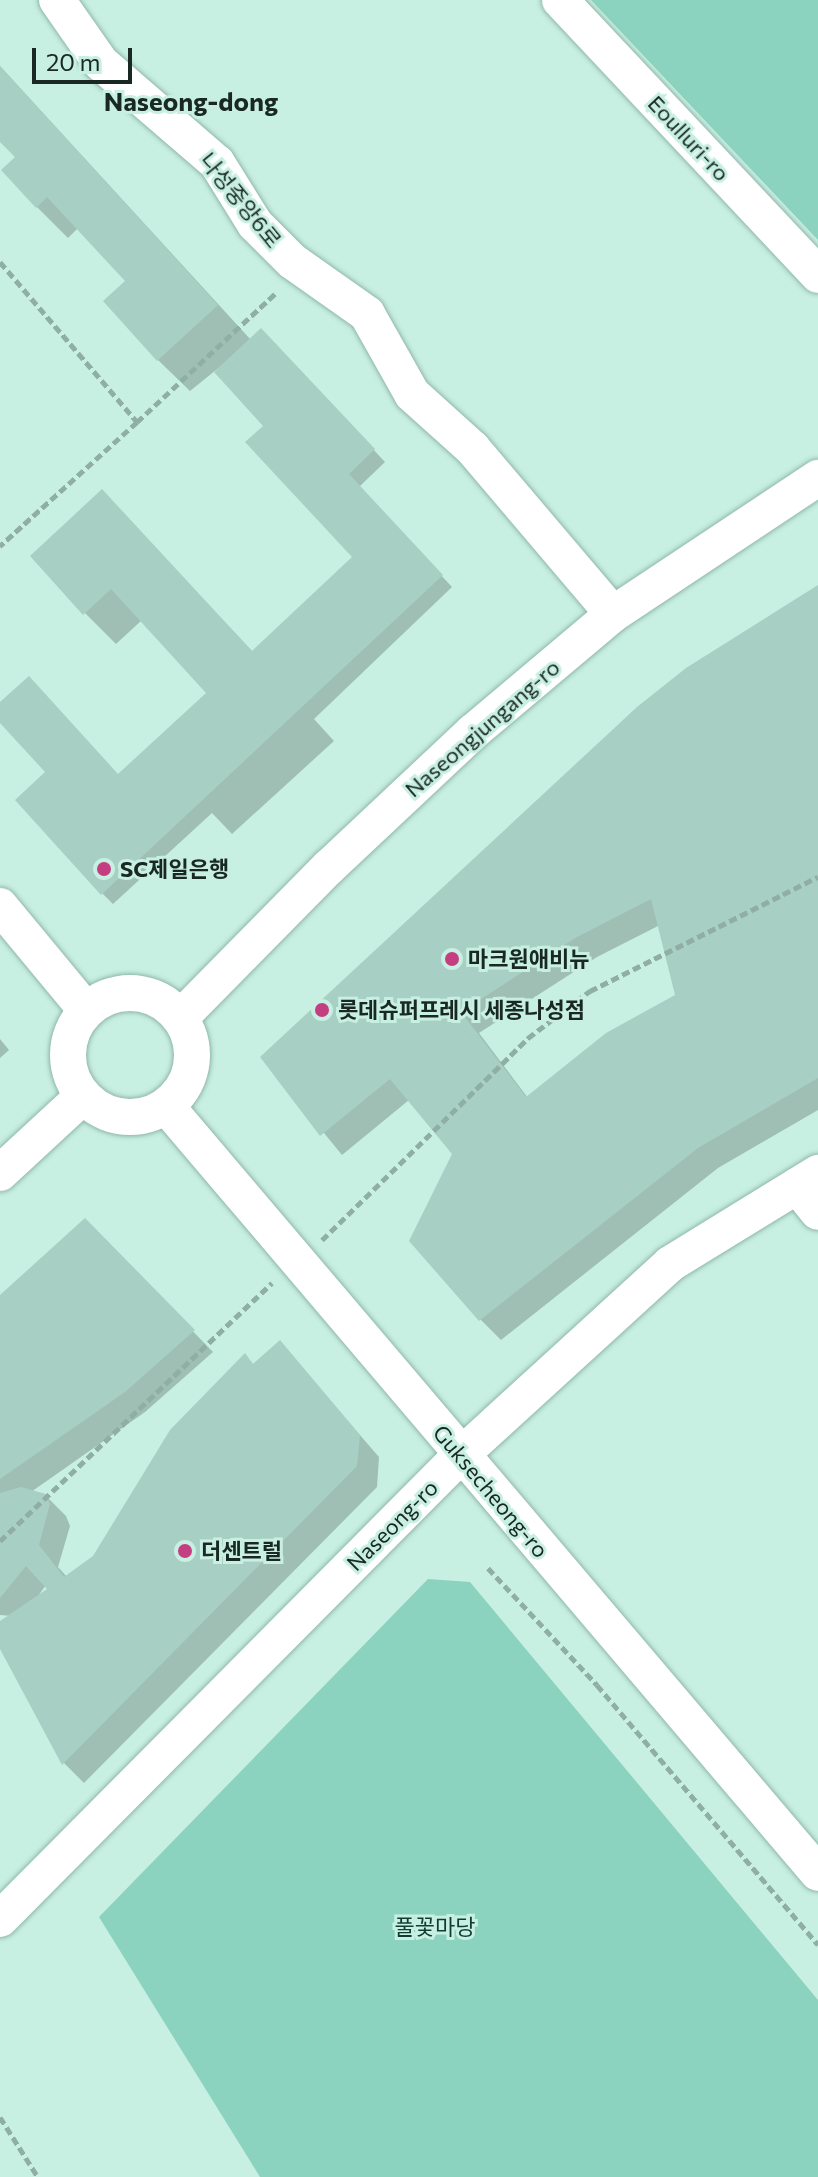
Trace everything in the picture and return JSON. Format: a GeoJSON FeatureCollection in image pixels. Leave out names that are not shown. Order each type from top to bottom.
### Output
{"type":"FeatureCollection","features":[{"type":"Feature","properties":{"kind":"street","name":"나성중앙6로"},"geometry":{"type":"LineString","coordinates":[[57,0],[101,63],[217,163],[255,224],[273,242],[367,314],[412,394],[473,449],[613,614]]}},
{"type":"Feature","properties":{"kind":"street","name":"Eoulluri-ro"},"geometry":{"type":"LineString","coordinates":[[560,0],[818,275]]}},
{"type":"Feature","properties":{"kind":"street","name":"Naseongjungang-ro"},"geometry":{"type":"LineString","coordinates":[[180,1018],[356,841],[613,614],[818,478]]}},
{"type":"Feature","properties":{"kind":"street"},"geometry":{"type":"LineString","coordinates":[[0,906],[86,1010]]}},
{"type":"Feature","properties":{"kind":"street"},"geometry":{"type":"LineString","coordinates":[[124,993],[165,1003],[180,1018],[189,1036],[190,1075],[167,1107],[132,1119],[113,1116],[82,1097],[67,1062],[68,1043],[86,1010],[124,993]]}},
{"type":"Feature","properties":{"kind":"street"},"geometry":{"type":"LineString","coordinates":[[0,1173],[82,1097]]}},
{"type":"Feature","properties":{"kind":"street","name":"Guksecheong-ro"},"geometry":{"type":"LineString","coordinates":[[167,1107],[460,1456],[818,1873]]}},
{"type":"Feature","properties":{"kind":"street","name":"Naseong-ro"},"geometry":{"type":"LineString","coordinates":[[0,1919],[460,1456],[670,1264],[811,1190]]}},
{"type":"Feature","properties":{"kind":"path"},"geometry":{"type":"LineString","coordinates":[[0,262],[137,422]]}},
{"type":"Feature","properties":{"kind":"path"},"geometry":{"type":"LineString","coordinates":[[0,546],[285,285]]}},
{"type":"Feature","properties":{"kind":"path"},"geometry":{"type":"LineString","coordinates":[[337,1228],[528,1038],[590,991],[818,877]]}},
{"type":"Feature","properties":{"kind":"path"},"geometry":{"type":"LineString","coordinates":[[0,1541],[255,1298]]}},
{"type":"Feature","properties":{"kind":"path"},"geometry":{"type":"LineString","coordinates":[[488,1568],[597,1685],[818,1945]]}},
{"type":"Feature","properties":{"kind":"path"},"geometry":{"type":"LineString","coordinates":[[0,2117],[38,2177]]}},
{"type":"Feature","properties":{"kind":"green space"},"geometry":{"type":"Polygon","coordinates":[[[591,0],[818,0],[818,240],[591,0]]]}},
{"type":"Feature","properties":{"kind":"green space","name":"풀꽃마당"},"geometry":{"type":"Polygon","coordinates":[[[428,1579],[470,1582],[818,2000],[818,2177],[260,2177],[99,1917],[428,1579]]]}},
{"type":"Feature","properties":{"kind":"building"},"geometry":{"type":"Polygon","coordinates":[[[0,66],[218,305],[157,361],[103,301],[125,281],[47,197],[36,208],[1,170],[15,157],[0,142],[0,66]]]}},
{"type":"Feature","properties":{"kind":"building"},"geometry":{"type":"Polygon","coordinates":[[[261,328],[375,449],[349,474],[443,575],[101,895],[15,800],[45,772],[0,723],[0,702],[29,676],[118,774],[206,693],[111,589],[83,615],[30,556],[102,489],[252,651],[352,557],[245,442],[263,426],[214,372],[261,328]]]}},
{"type":"Feature","properties":{"kind":"building","name":"마크원애비뉴"},"geometry":{"type":"Polygon","coordinates":[[[818,585],[818,1078],[698,1148],[479,1321],[409,1241],[452,1154],[390,1079],[320,1136],[260,1057],[637,707],[686,668],[818,585]],[[651,899],[577,937],[461,1012],[526,1097],[606,1033],[675,995],[651,899]]]}},
{"type":"Feature","properties":{"kind":"building"},"geometry":{"type":"Polygon","coordinates":[[[85,1218],[195,1330],[125,1392],[0,1479],[0,1295],[85,1218]]]}},
{"type":"Feature","properties":{"kind":"building","name":"더센트럴"},"geometry":{"type":"Polygon","coordinates":[[[280,1340],[360,1435],[357,1466],[62,1765],[0,1649],[0,1621],[47,1589],[26,1566],[0,1598],[0,1493],[21,1487],[46,1494],[50,1504],[39,1545],[64,1577],[93,1556],[170,1430],[245,1353],[253,1364],[280,1340]]]}},
{"type":"Feature","properties":{"kind":"place","name":"SC제일은행"},"geometry":{"type":"Point","coordinates":[104,869]}},
{"type":"Feature","properties":{"kind":"place","name":"마크원애비뉴"},"geometry":{"type":"Point","coordinates":[452,959]}},
{"type":"Feature","properties":{"kind":"place","name":"롯데슈퍼프레시 세종나성점"},"geometry":{"type":"Point","coordinates":[322,1010]}},
{"type":"Feature","properties":{"kind":"place","name":"더센트럴"},"geometry":{"type":"Point","coordinates":[185,1551]}},
{"type":"Feature","properties":{"kind":"district","name":"Naseong-dong"},"geometry":{"type":"Point","coordinates":[191,101]}}]}
